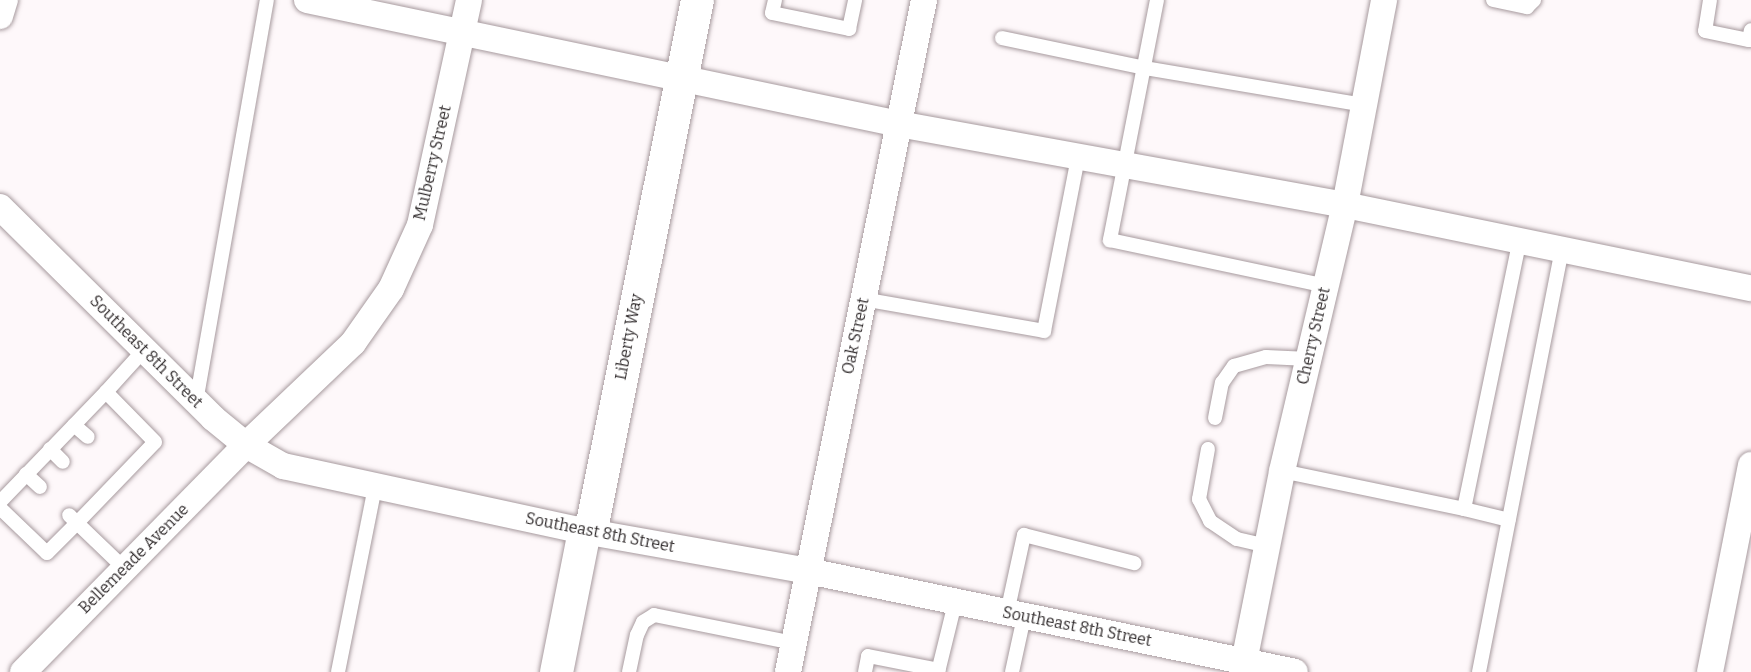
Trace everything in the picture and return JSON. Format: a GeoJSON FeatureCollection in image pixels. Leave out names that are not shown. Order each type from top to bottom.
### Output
{"type":"FeatureCollection","features":[{"type":"Feature","properties":{"kind":"street"},"geometry":{"type":"LineString","coordinates":[[0,16],[5,0]]}},
{"type":"Feature","properties":{"kind":"street"},"geometry":{"type":"LineString","coordinates":[[307,0],[899,124],[1345,205],[1562,247],[1751,288]]}},
{"type":"Feature","properties":{"kind":"street","name":"Mulberry Street"},"geometry":{"type":"LineString","coordinates":[[246,445],[353,343],[391,289],[420,225],[469,0]]}},
{"type":"Feature","properties":{"kind":"street","name":"Liberty Way"},"geometry":{"type":"LineString","coordinates":[[556,672],[584,531],[592,523],[697,0]]}},
{"type":"Feature","properties":{"kind":"street","name":"Oak Street"},"geometry":{"type":"LineString","coordinates":[[788,672],[924,0]]}},
{"type":"Feature","properties":{"kind":"street","name":"Cherry Street"},"geometry":{"type":"LineString","coordinates":[[1243,667],[1282,471],[1345,205],[1384,0]]}},
{"type":"Feature","properties":{"kind":"street","name":"Southeast 8th Street"},"geometry":{"type":"LineString","coordinates":[[0,207],[196,402],[246,445],[283,466],[584,531],[808,571],[1016,615],[1243,667],[1295,672]]}},
{"type":"Feature","properties":{"kind":"street","name":"Bellemeade Avenue"},"geometry":{"type":"LineString","coordinates":[[23,672],[246,445]]}},
{"type":"Feature","properties":{"kind":"street"},"geometry":{"type":"LineString","coordinates":[[1710,672],[1751,465]]}},
{"type":"Feature","properties":{"kind":"lane"},"geometry":{"type":"LineString","coordinates":[[196,402],[267,0]]}},
{"type":"Feature","properties":{"kind":"lane"},"geometry":{"type":"LineString","coordinates":[[775,0],[772,13],[849,29],[855,0]]}},
{"type":"Feature","properties":{"kind":"lane"},"geometry":{"type":"LineString","coordinates":[[1157,0],[1127,165],[1110,240],[1326,286]]}},
{"type":"Feature","properties":{"kind":"lane"},"geometry":{"type":"LineString","coordinates":[[1493,0],[1527,7],[1534,0]]}},
{"type":"Feature","properties":{"kind":"lane"},"geometry":{"type":"LineString","coordinates":[[1710,0],[1705,31],[1749,40],[1751,30]]}},
{"type":"Feature","properties":{"kind":"lane"},"geometry":{"type":"LineString","coordinates":[[1002,38],[1144,68],[1364,105]]}},
{"type":"Feature","properties":{"kind":"lane"},"geometry":{"type":"LineString","coordinates":[[863,299],[1044,331],[1078,157]]}},
{"type":"Feature","properties":{"kind":"lane"},"geometry":{"type":"LineString","coordinates":[[1464,509],[1520,239]]}},
{"type":"Feature","properties":{"kind":"lane"},"geometry":{"type":"LineString","coordinates":[[1479,672],[1562,247]]}},
{"type":"Feature","properties":{"kind":"lane"},"geometry":{"type":"LineString","coordinates":[[0,502],[144,350]]}},
{"type":"Feature","properties":{"kind":"lane"},"geometry":{"type":"LineString","coordinates":[[1215,418],[1222,383],[1234,366],[1266,357],[1309,359]]}},
{"type":"Feature","properties":{"kind":"lane"},"geometry":{"type":"LineString","coordinates":[[0,508],[47,553],[73,519],[96,495],[120,471],[155,442],[106,392]]}},
{"type":"Feature","properties":{"kind":"lane"},"geometry":{"type":"LineString","coordinates":[[74,424],[88,438]]}},
{"type":"Feature","properties":{"kind":"lane"},"geometry":{"type":"LineString","coordinates":[[50,449],[63,462]]}},
{"type":"Feature","properties":{"kind":"lane"},"geometry":{"type":"LineString","coordinates":[[1208,449],[1199,499],[1210,521],[1237,539],[1267,546]]}},
{"type":"Feature","properties":{"kind":"lane"},"geometry":{"type":"LineString","coordinates":[[1282,471],[1509,520]]}},
{"type":"Feature","properties":{"kind":"lane"},"geometry":{"type":"LineString","coordinates":[[26,474],[40,487]]}},
{"type":"Feature","properties":{"kind":"lane"},"geometry":{"type":"LineString","coordinates":[[338,672],[375,486]]}},
{"type":"Feature","properties":{"kind":"lane"},"geometry":{"type":"LineString","coordinates":[[73,519],[124,568]]}},
{"type":"Feature","properties":{"kind":"lane"},"geometry":{"type":"LineString","coordinates":[[1012,672],[1024,536],[1134,563]]}},
{"type":"Feature","properties":{"kind":"lane"},"geometry":{"type":"LineString","coordinates":[[865,672],[868,656],[938,671],[956,603]]}},
{"type":"Feature","properties":{"kind":"lane"},"geometry":{"type":"LineString","coordinates":[[629,672],[637,635],[643,622],[654,615],[794,643]]}}]}
